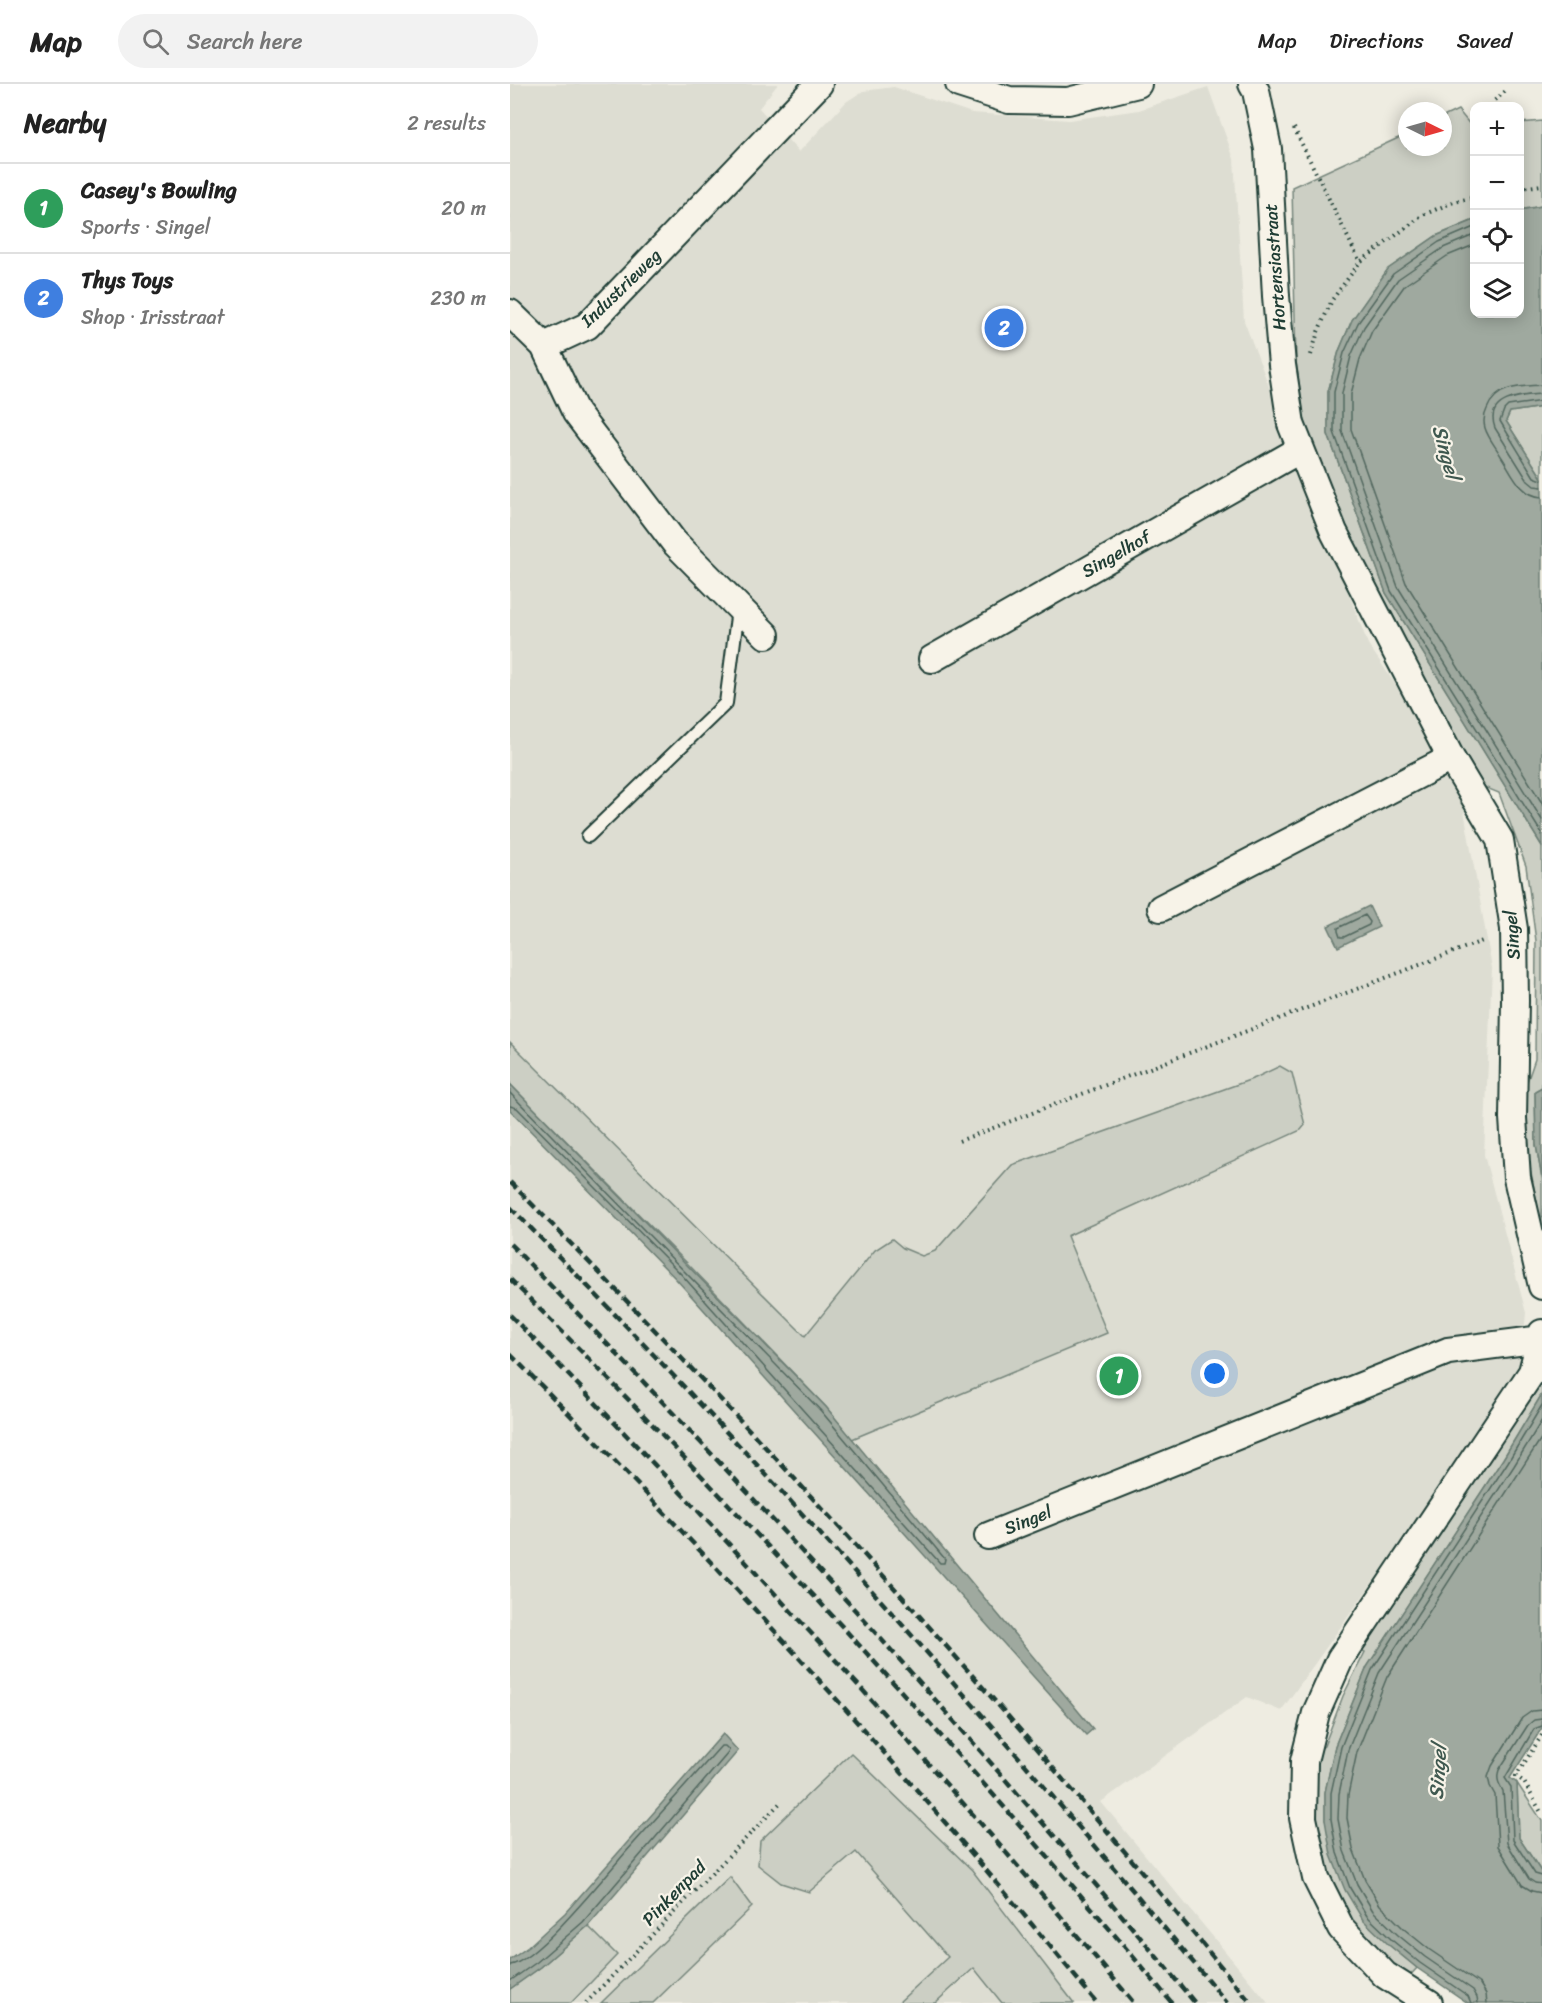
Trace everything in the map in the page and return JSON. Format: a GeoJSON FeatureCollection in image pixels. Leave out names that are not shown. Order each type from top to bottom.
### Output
{"type":"FeatureCollection","features":[{"type":"Feature","properties":{"kind":"street","name":"Industrieweg"},"geometry":{"type":"LineString","coordinates":[[544,346],[587,326],[819,84]]}},
{"type":"Feature","properties":{"kind":"street"},"geometry":{"type":"LineString","coordinates":[[959,84],[1009,100],[1068,101],[1138,84]]}},
{"type":"Feature","properties":{"kind":"street","name":"Hortensiastraat"},"geometry":{"type":"LineString","coordinates":[[1252,84],[1256,91],[1268,149],[1282,364],[1291,424],[1301,449]]}},
{"type":"Feature","properties":{"kind":"street"},"geometry":{"type":"LineString","coordinates":[[510,314],[544,346],[576,413],[674,542],[766,635]]}},
{"type":"Feature","properties":{"kind":"street","name":"Singelhof"},"geometry":{"type":"LineString","coordinates":[[932,659],[1301,449]]}},
{"type":"Feature","properties":{"kind":"street","name":"Singel"},"geometry":{"type":"LineString","coordinates":[[1301,449],[1334,531],[1451,758],[1500,840],[1514,929],[1513,1118],[1517,1178],[1542,1286]]}},
{"type":"Feature","properties":{"kind":"street"},"geometry":{"type":"LineString","coordinates":[[1161,908],[1451,758]]}},
{"type":"Feature","properties":{"kind":"street"},"geometry":{"type":"LineString","coordinates":[[1429,2003],[1385,1976],[1341,1928],[1316,1878],[1303,1818],[1304,1761],[1316,1713],[1340,1659],[1532,1372],[1542,1333]]}},
{"type":"Feature","properties":{"kind":"street","name":"Singel"},"geometry":{"type":"LineString","coordinates":[[988,1536],[1448,1351],[1542,1339]]}},
{"type":"Feature","properties":{"kind":"lane"},"geometry":{"type":"LineString","coordinates":[[588,836],[726,703],[739,608]]}},
{"type":"Feature","properties":{"kind":"path"},"geometry":{"type":"LineString","coordinates":[[1494,102],[1508,89]]}},
{"type":"Feature","properties":{"kind":"path"},"geometry":{"type":"LineString","coordinates":[[1293,126],[1360,262]]}},
{"type":"Feature","properties":{"kind":"path"},"geometry":{"type":"LineString","coordinates":[[1524,187],[1542,185]]}},
{"type":"Feature","properties":{"kind":"path"},"geometry":{"type":"LineString","coordinates":[[1309,360],[1332,300],[1360,262],[1423,215],[1451,202],[1470,198]]}},
{"type":"Feature","properties":{"kind":"path"},"geometry":{"type":"LineString","coordinates":[[959,1141],[1514,929]]}},
{"type":"Feature","properties":{"kind":"path"},"geometry":{"type":"LineString","coordinates":[[1542,1735],[1516,1776],[1524,1782],[1542,1814]]}},
{"type":"Feature","properties":{"kind":"path","name":"Pinkenpad"},"geometry":{"type":"LineString","coordinates":[[586,2003],[782,1801]]}},
{"type":"Feature","properties":{"kind":"shaded area"},"geometry":{"type":"Polygon","coordinates":[[[510,84],[778,84],[759,108],[799,152],[846,102],[863,91],[894,87],[972,113],[1069,120],[1139,110],[1208,87],[1234,159],[1244,321],[1368,644],[1458,777],[1492,968],[1484,1155],[1526,1313],[1520,1375],[1281,1711],[1247,1697],[1101,1802],[1268,2003],[510,2003],[510,84]]]}},
{"type":"Feature","properties":{"kind":"shaded area"},"geometry":{"type":"Polygon","coordinates":[[[1458,110],[1470,125],[1470,222],[1436,236],[1388,269],[1352,320],[1339,351],[1328,392],[1328,434],[1386,593],[1542,846],[1542,1087],[1535,1091],[1536,1145],[1542,1178],[1542,1230],[1525,1141],[1524,1091],[1535,1059],[1536,941],[1526,866],[1499,793],[1484,787],[1455,737],[1322,483],[1304,418],[1296,361],[1292,187],[1398,138],[1398,156],[1452,156],[1452,113],[1458,110]]]}},
{"type":"Feature","properties":{"kind":"shaded area"},"geometry":{"type":"Polygon","coordinates":[[[1542,121],[1542,206],[1524,209],[1524,156],[1524,123],[1542,121]]]}},
{"type":"Feature","properties":{"kind":"shaded area"},"geometry":{"type":"Polygon","coordinates":[[[1542,407],[1542,478],[1506,421],[1510,412],[1542,407]]]}},
{"type":"Feature","properties":{"kind":"shaded area"},"geometry":{"type":"Polygon","coordinates":[[[510,1042],[805,1336],[875,1250],[892,1239],[903,1248],[922,1256],[935,1251],[1012,1165],[1255,1078],[1280,1066],[1292,1073],[1305,1125],[1301,1130],[1067,1236],[1107,1333],[852,1439],[826,1407],[510,1084],[510,1042]]]}},
{"type":"Feature","properties":{"kind":"shaded area"},"geometry":{"type":"Polygon","coordinates":[[[1542,1370],[1542,1394],[1503,1459],[1367,1667],[1335,1746],[1325,1793],[1325,1820],[1389,1945],[1417,1968],[1406,1980],[1355,1927],[1334,1897],[1312,1818],[1318,1750],[1324,1746],[1343,1696],[1365,1652],[1359,1649],[1542,1370]]]}},
{"type":"Feature","properties":{"kind":"shaded area"},"geometry":{"type":"Polygon","coordinates":[[[851,1753],[972,1870],[1074,2003],[1002,2003],[974,1968],[935,2003],[898,2003],[948,1957],[856,1852],[809,1892],[781,1883],[758,1865],[760,1841],[851,1753]]]}},
{"type":"Feature","properties":{"kind":"shaded area"},"geometry":{"type":"Polygon","coordinates":[[[1517,1783],[1542,1821],[1542,1873],[1519,1838],[1517,1783]]]}},
{"type":"Feature","properties":{"kind":"shaded area"},"geometry":{"type":"Polygon","coordinates":[[[730,1877],[752,1907],[653,2003],[601,2003],[730,1877]]]}},
{"type":"Feature","properties":{"kind":"shaded area"},"geometry":{"type":"Polygon","coordinates":[[[588,1926],[617,1955],[571,2003],[510,2003],[510,1989],[541,1967],[588,1926]]]}},
{"type":"Feature","properties":{"kind":"water"},"geometry":{"type":"Polygon","coordinates":[[[1542,206],[1542,407],[1510,412],[1506,421],[1542,478],[1542,846],[1386,593],[1328,434],[1328,392],[1339,351],[1352,320],[1388,269],[1436,236],[1470,222],[1470,318],[1524,318],[1524,209],[1542,206]]]}},
{"type":"Feature","properties":{"kind":"water"},"geometry":{"type":"Polygon","coordinates":[[[1369,906],[1379,927],[1338,947],[1328,926],[1369,906]]]}},
{"type":"Feature","properties":{"kind":"water"},"geometry":{"type":"Polygon","coordinates":[[[510,1084],[826,1407],[1093,1729],[1086,1735],[676,1279],[510,1110],[510,1084]]]}},
{"type":"Feature","properties":{"kind":"water"},"geometry":{"type":"Polygon","coordinates":[[[1542,1087],[1542,1178],[1536,1145],[1535,1091],[1542,1087]]]}},
{"type":"Feature","properties":{"kind":"water"},"geometry":{"type":"Polygon","coordinates":[[[1542,1394],[1542,1728],[1510,1778],[1517,1783],[1519,1838],[1542,1873],[1542,2003],[1468,2003],[1417,1968],[1363,1920],[1345,1890],[1331,1855],[1325,1820],[1325,1792],[1335,1746],[1367,1667],[1503,1459],[1542,1394]]]}},
{"type":"Feature","properties":{"kind":"water"},"geometry":{"type":"Polygon","coordinates":[[[723,1734],[738,1751],[588,1926],[541,1967],[510,1989],[510,1960],[528,1947],[565,1913],[723,1734]]]}},
{"type":"Feature","properties":{"kind":"railway"},"geometry":{"type":"LineString","coordinates":[[510,1182],[703,1380],[890,1584],[1073,1791],[1251,2003]]}},
{"type":"Feature","properties":{"kind":"railway"},"geometry":{"type":"LineString","coordinates":[[510,1207],[696,1400],[878,1597],[1054,1798],[1227,2003]]}},
{"type":"Feature","properties":{"kind":"railway"},"geometry":{"type":"LineString","coordinates":[[510,1244],[687,1428],[860,1616],[1030,1808],[1195,2003]]}},
{"type":"Feature","properties":{"kind":"railway"},"geometry":{"type":"LineString","coordinates":[[510,1279],[766,1544],[849,1634],[1093,1909],[1172,2003]]}},
{"type":"Feature","properties":{"kind":"railway"},"geometry":{"type":"LineString","coordinates":[[510,1315],[671,1482],[829,1653],[983,1826],[1134,2003]]}},
{"type":"Feature","properties":{"kind":"railway"},"geometry":{"type":"LineString","coordinates":[[510,1354],[663,1511],[811,1671],[956,1835],[1097,2003]]}},
{"type":"Feature","properties":{"kind":"place","name":"Thys Toys"},"geometry":{"type":"Point","coordinates":[1004,328]}},
{"type":"Feature","properties":{"kind":"place","name":"Casey's Bowling"},"geometry":{"type":"Point","coordinates":[1119,1376]}}]}
